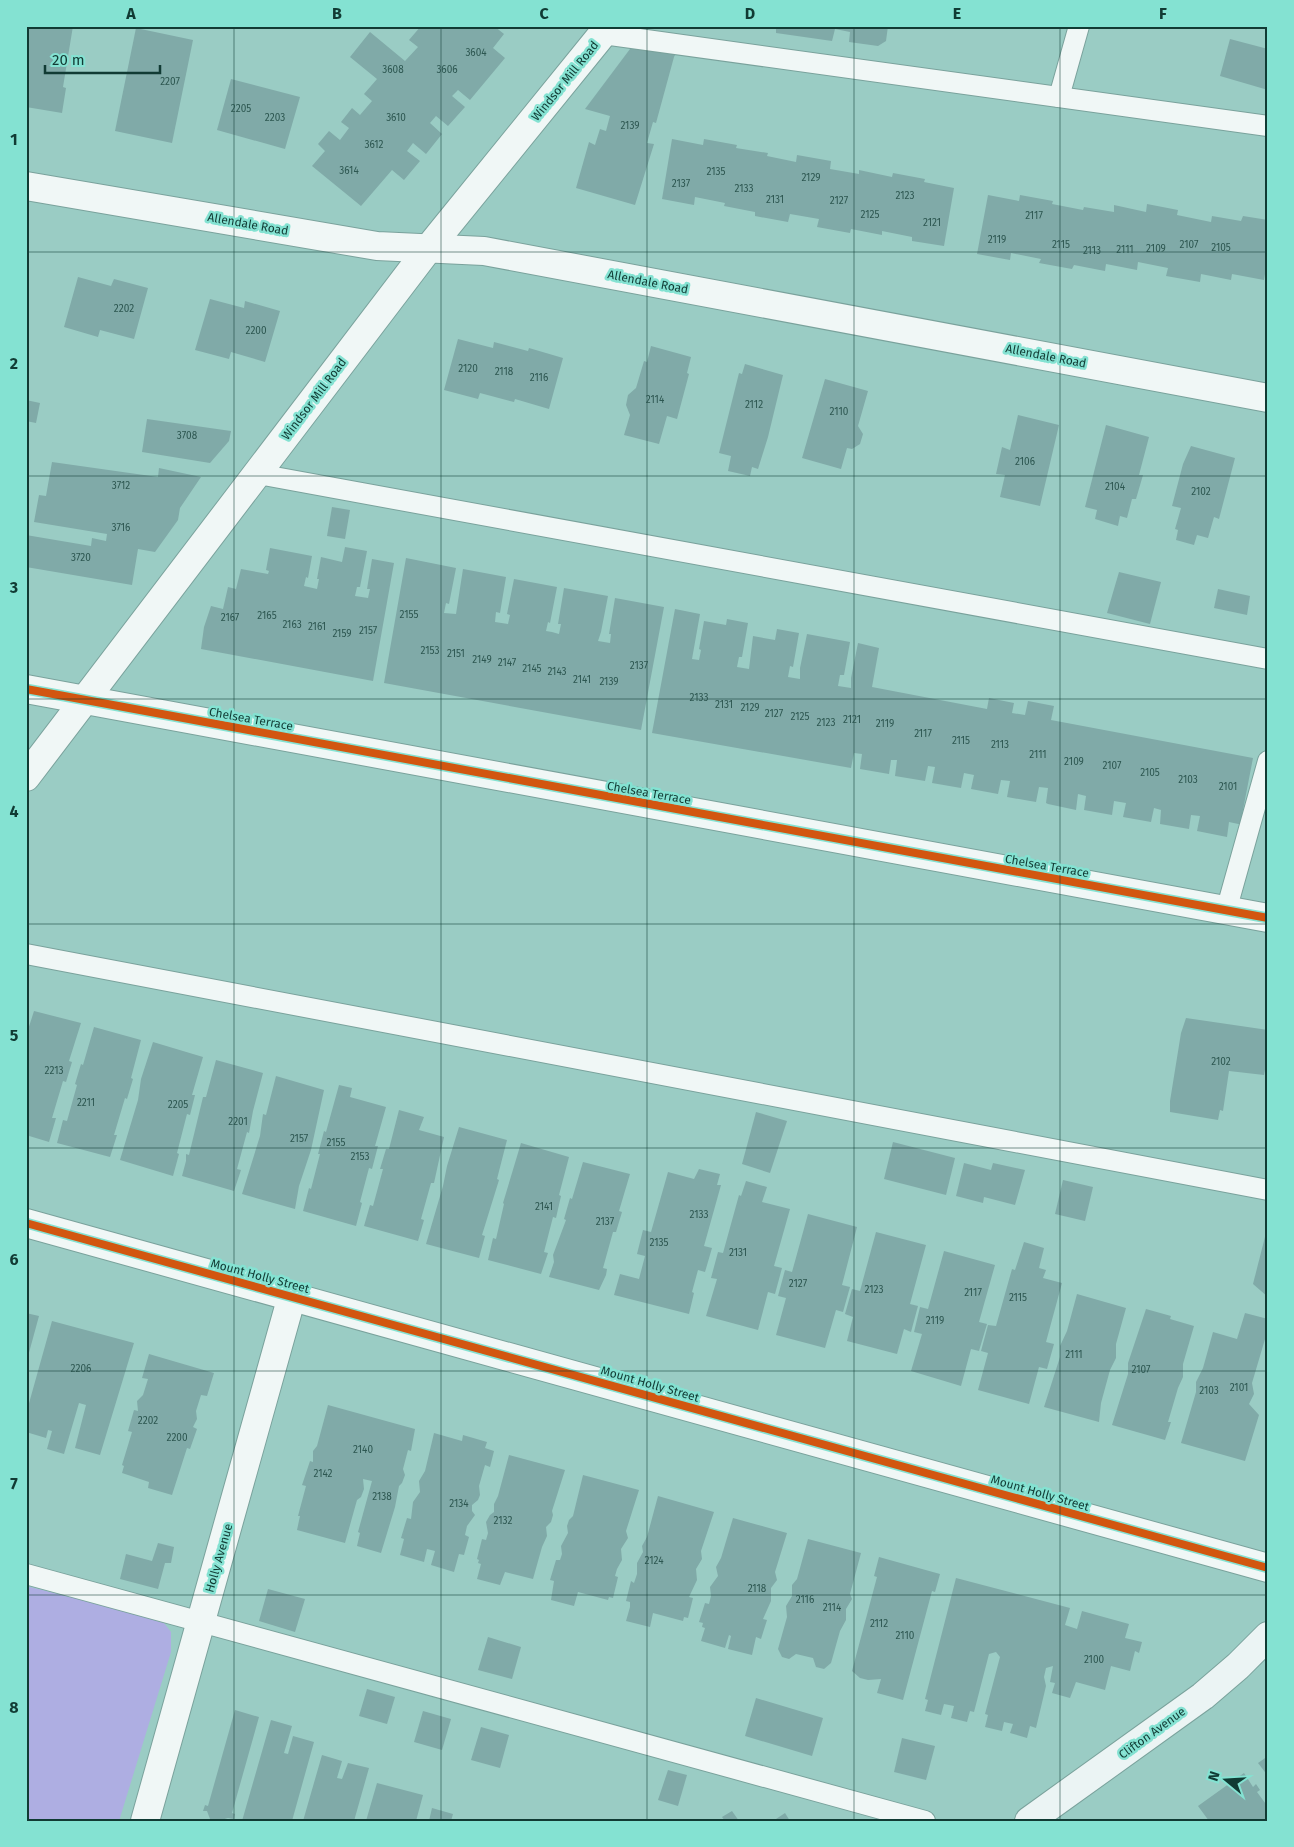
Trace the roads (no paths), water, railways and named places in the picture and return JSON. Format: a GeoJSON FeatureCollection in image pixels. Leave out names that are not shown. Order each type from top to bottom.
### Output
{"type":"FeatureCollection","features":[{"type":"Feature","properties":{"kind":"street","name":"Windsor Mill Road"},"geometry":{"type":"LineString","coordinates":[[26,777],[428,249],[606,30]]}},
{"type":"Feature","properties":{"kind":"street","name":"Allendale Road"},"geometry":{"type":"LineString","coordinates":[[26,186],[377,246],[484,251],[1268,398]]}},
{"type":"Feature","properties":{"kind":"street","name":"Chelsea Terrace"},"geometry":{"type":"LineString","coordinates":[[26,689],[1268,918]]}},
{"type":"Feature","properties":{"kind":"street","name":"Mount Holly Street"},"geometry":{"type":"LineString","coordinates":[[26,1223],[1268,1568]]}},
{"type":"Feature","properties":{"kind":"street","name":"Holly Avenue"},"geometry":{"type":"LineString","coordinates":[[145,1821],[292,1296]]}},
{"type":"Feature","properties":{"kind":"street","name":"Clifton Avenue"},"geometry":{"type":"LineString","coordinates":[[1030,1821],[1203,1696],[1238,1666],[1268,1636]]}},
{"type":"Feature","properties":{"kind":"lane"},"geometry":{"type":"LineString","coordinates":[[1059,98],[1079,26]]}},
{"type":"Feature","properties":{"kind":"lane"},"geometry":{"type":"LineString","coordinates":[[606,30],[1059,98],[1268,126]]}},
{"type":"Feature","properties":{"kind":"lane"},"geometry":{"type":"LineString","coordinates":[[258,474],[1268,659]]}},
{"type":"Feature","properties":{"kind":"lane"},"geometry":{"type":"LineString","coordinates":[[1226,910],[1268,761]]}},
{"type":"Feature","properties":{"kind":"lane"},"geometry":{"type":"LineString","coordinates":[[26,954],[1268,1190]]}},
{"type":"Feature","properties":{"kind":"lane"},"geometry":{"type":"LineString","coordinates":[[26,1574],[925,1821]]}}]}
